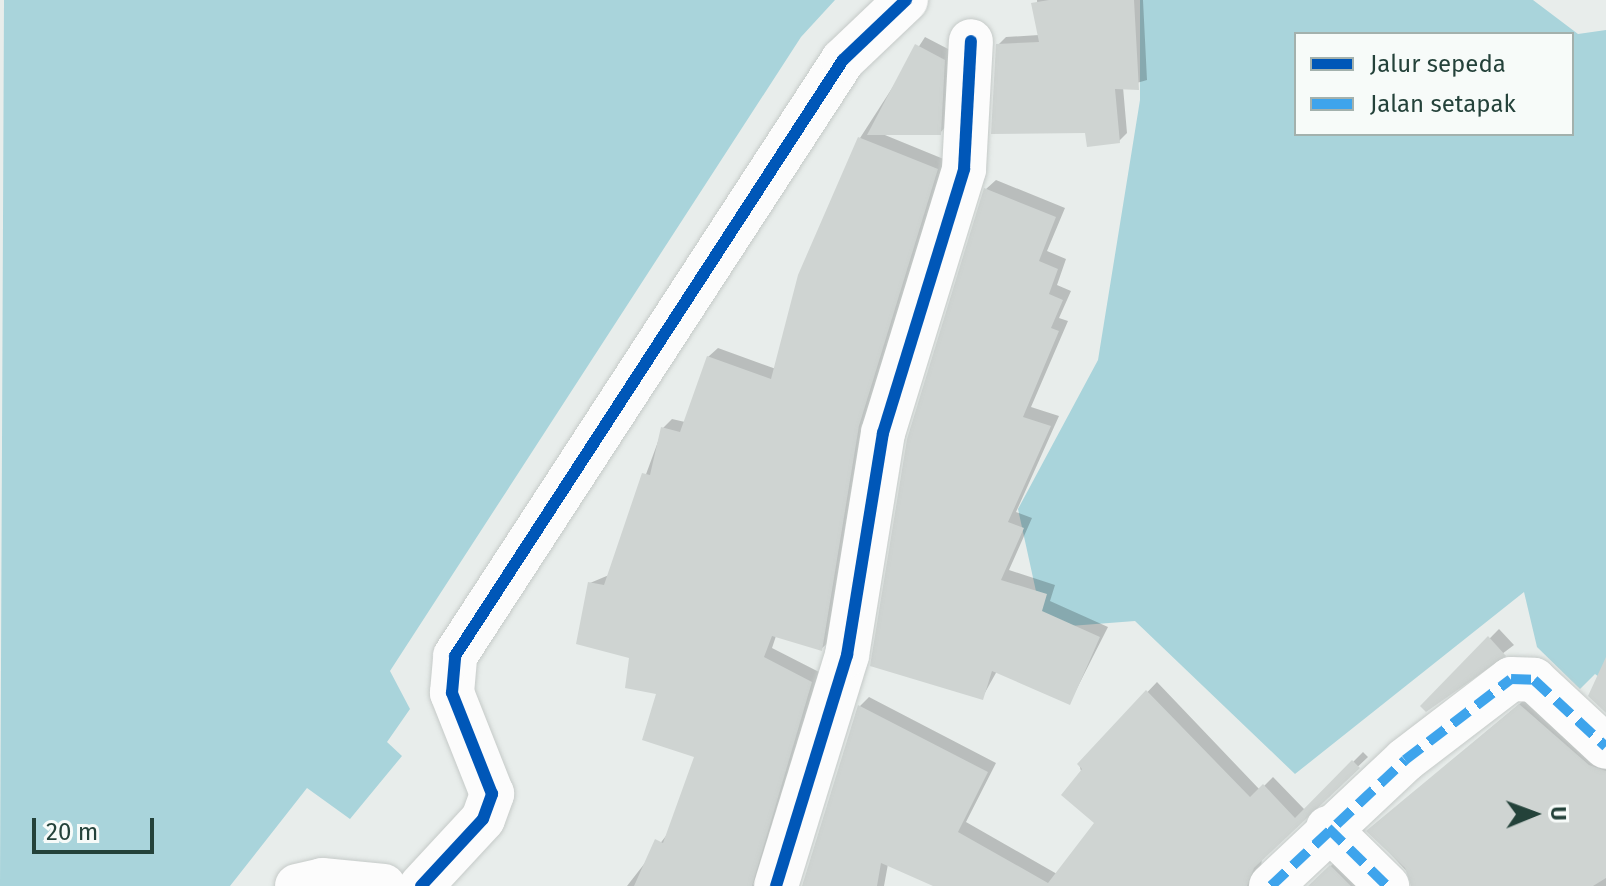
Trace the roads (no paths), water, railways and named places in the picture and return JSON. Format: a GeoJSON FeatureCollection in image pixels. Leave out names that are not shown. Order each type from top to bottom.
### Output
{"type":"FeatureCollection","features":[{"type":"Feature","properties":{"kind":"street"},"geometry":{"type":"LineString","coordinates":[[421,886],[483,819],[492,794],[452,693],[455,656],[843,60],[906,0]]}},
{"type":"Feature","properties":{"kind":"street"},"geometry":{"type":"LineString","coordinates":[[776,886],[847,655],[883,433],[964,169],[971,41]]}},
{"type":"Feature","properties":{"kind":"street"},"geometry":{"type":"LineString","coordinates":[[1271,886],[1328,828],[1511,679],[1534,680],[1606,747]]}},
{"type":"Feature","properties":{"kind":"street"},"geometry":{"type":"LineString","coordinates":[[1328,828],[1387,886]]}},
{"type":"Feature","properties":{"kind":"street"},"geometry":{"type":"LineString","coordinates":[[297,886],[322,880],[384,886]]}},
{"type":"Feature","properties":{"kind":"water"},"geometry":{"type":"Polygon","coordinates":[[[4,0],[835,0],[801,37],[390,671],[410,709],[387,742],[402,756],[350,819],[307,788],[230,886],[0,886],[4,0]]]}},
{"type":"Feature","properties":{"kind":"water"},"geometry":{"type":"Polygon","coordinates":[[[1140,0],[1533,0],[1578,34],[1606,30],[1606,682],[1595,674],[1580,689],[1537,647],[1524,592],[1295,774],[1135,621],[1044,628],[1018,509],[1098,360],[1140,100],[1140,0]]]}}]}
